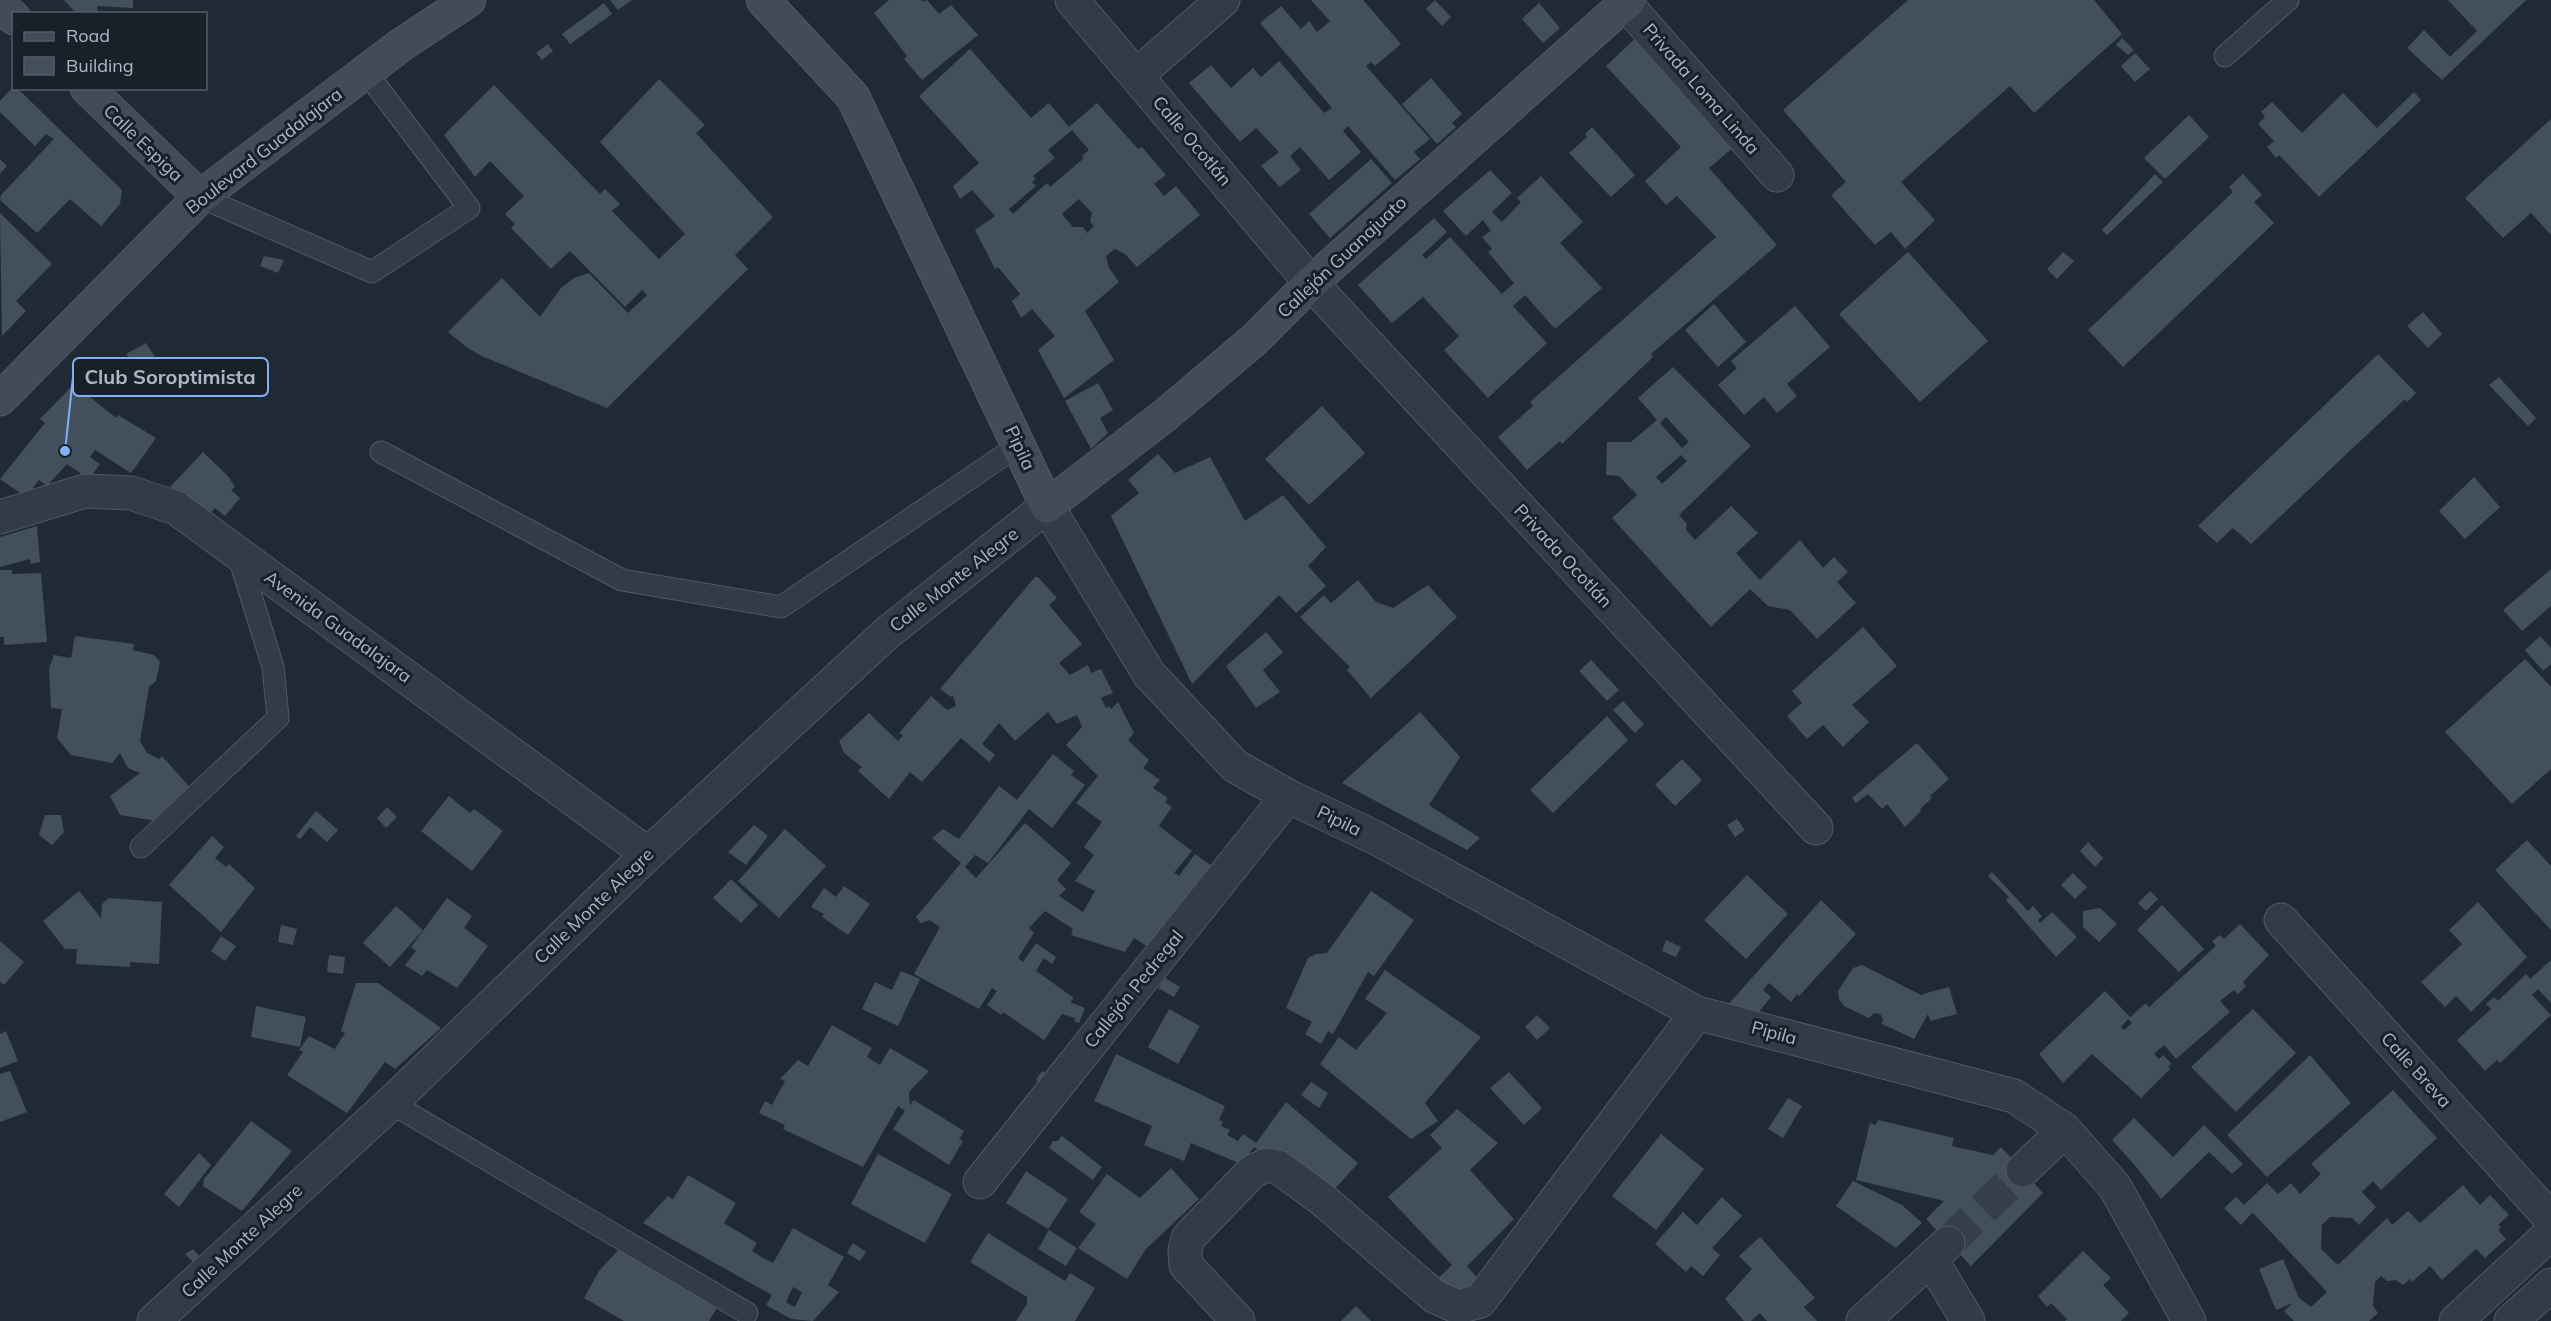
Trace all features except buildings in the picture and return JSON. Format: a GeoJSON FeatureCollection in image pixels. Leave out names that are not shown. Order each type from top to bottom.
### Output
{"type":"FeatureCollection","features":[{"type":"Feature","properties":{"kind":"main road","name":"Boulevard Guadalajara"},"geometry":{"type":"LineString","coordinates":[[0,399],[200,197],[366,72],[469,0]]}},
{"type":"Feature","properties":{"kind":"main road","name":"Pipila"},"geometry":{"type":"LineString","coordinates":[[763,0],[853,97],[1047,506]]}},
{"type":"Feature","properties":{"kind":"main road","name":"Callejón Guanajuato"},"geometry":{"type":"LineString","coordinates":[[1047,506],[1164,416],[1254,340],[1311,283],[1627,2]]}},
{"type":"Feature","properties":{"kind":"main road"},"geometry":{"type":"LineString","coordinates":[[0,5],[12,16]]}},
{"type":"Feature","properties":{"kind":"main road","name":"Calle Espiga"},"geometry":{"type":"LineString","coordinates":[[89,90],[200,197]]}},
{"type":"Feature","properties":{"kind":"street","name":"Calle Ocotlán"},"geometry":{"type":"LineString","coordinates":[[1072,0],[1311,283]]}},
{"type":"Feature","properties":{"kind":"street"},"geometry":{"type":"LineString","coordinates":[[1137,75],[1223,0]]}},
{"type":"Feature","properties":{"kind":"street","name":"Privada Loma Linda"},"geometry":{"type":"LineString","coordinates":[[1627,2],[1777,175]]}},
{"type":"Feature","properties":{"kind":"street","name":"Privada Ocotlán"},"geometry":{"type":"LineString","coordinates":[[1311,283],[1816,828]]}},
{"type":"Feature","properties":{"kind":"street","name":"Avenida Guadalajara"},"geometry":{"type":"LineString","coordinates":[[0,517],[84,490],[131,493],[176,508],[648,854]]}},
{"type":"Feature","properties":{"kind":"street","name":"Pipila"},"geometry":{"type":"LineString","coordinates":[[1047,506],[1149,674],[1235,766],[1288,796],[1378,839],[1697,1013],[2014,1096],[2065,1130],[2115,1187],[2189,1321]]}},
{"type":"Feature","properties":{"kind":"street","name":"Calle Monte Alegre"},"geometry":{"type":"LineString","coordinates":[[154,1321],[391,1103],[648,854],[887,633],[1047,506]]}},
{"type":"Feature","properties":{"kind":"street","name":"Callejón Pedregal"},"geometry":{"type":"LineString","coordinates":[[981,1182],[1288,796]]}},
{"type":"Feature","properties":{"kind":"street","name":"Calle Breva"},"geometry":{"type":"LineString","coordinates":[[2281,920],[2551,1219]]}},
{"type":"Feature","properties":{"kind":"street"},"geometry":{"type":"LineString","coordinates":[[1239,1321],[1186,1264],[1185,1251],[1188,1238],[1252,1172],[1266,1165],[1278,1167],[1323,1200],[1434,1296],[1458,1307],[1480,1300],[1697,1013]]}},
{"type":"Feature","properties":{"kind":"street"},"geometry":{"type":"LineString","coordinates":[[2023,1170],[2065,1130]]}},
{"type":"Feature","properties":{"kind":"street"},"geometry":{"type":"LineString","coordinates":[[2456,1321],[2551,1233]]}},
{"type":"Feature","properties":{"kind":"street"},"geometry":{"type":"LineString","coordinates":[[1863,1321],[1940,1251],[1968,1321]]}},
{"type":"Feature","properties":{"kind":"street"},"geometry":{"type":"LineString","coordinates":[[2511,1321],[2551,1285]]}},
{"type":"Feature","properties":{"kind":"lane"},"geometry":{"type":"LineString","coordinates":[[2224,56],[2288,0]]}},
{"type":"Feature","properties":{"kind":"lane"},"geometry":{"type":"LineString","coordinates":[[200,197],[372,272],[469,208],[366,72]]}},
{"type":"Feature","properties":{"kind":"lane"},"geometry":{"type":"LineString","coordinates":[[381,452],[622,580],[781,607],[1019,445]]}},
{"type":"Feature","properties":{"kind":"lane"},"geometry":{"type":"LineString","coordinates":[[141,847],[278,718],[273,667],[238,553]]}},
{"type":"Feature","properties":{"kind":"lane"},"geometry":{"type":"LineString","coordinates":[[391,1103],[747,1313]]}},
{"type":"Feature","properties":{"kind":"tunnel"},"geometry":{"type":"LineString","coordinates":[[1948,1243],[2023,1170]]}},
{"type":"Feature","properties":{"kind":"place","name":"Club Soroptimista"},"geometry":{"type":"Point","coordinates":[65,451]}}]}
